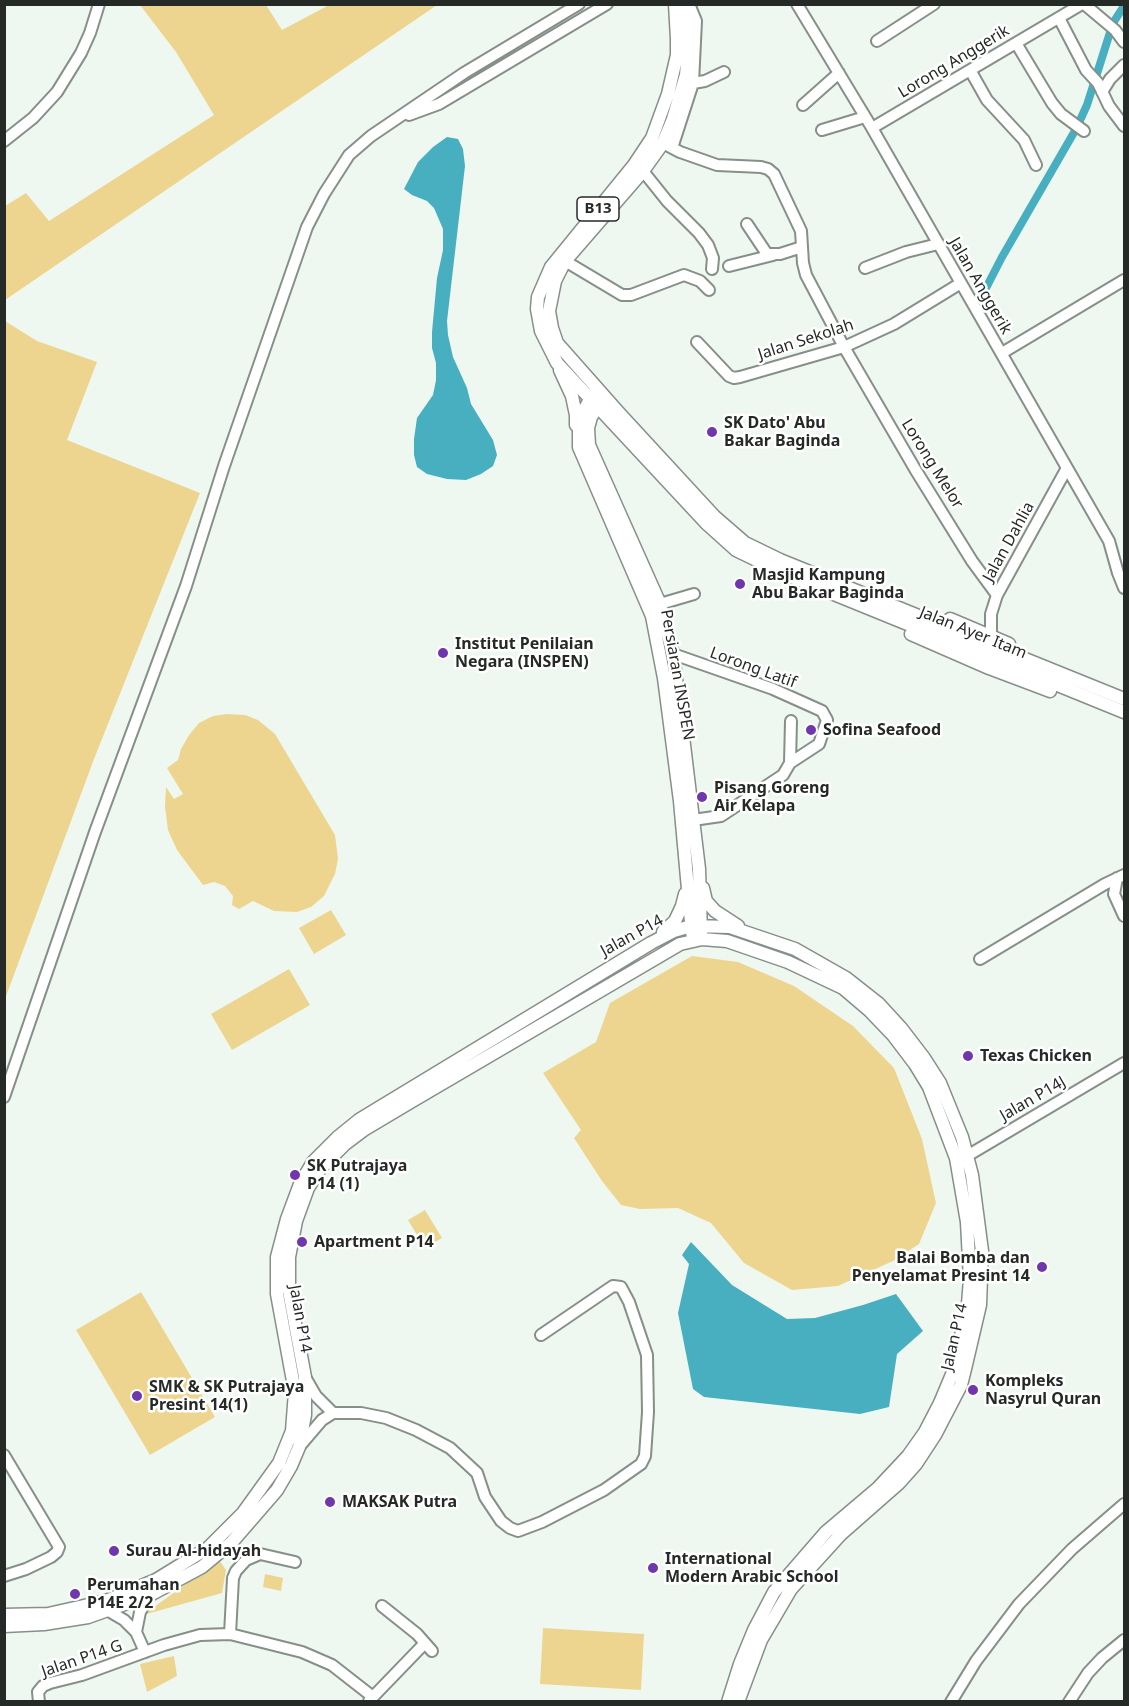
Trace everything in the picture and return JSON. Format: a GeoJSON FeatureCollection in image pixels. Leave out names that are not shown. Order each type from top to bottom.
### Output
{"type":"FeatureCollection","features":[{"type":"Feature","properties":{"kind":"main road","name":"B13"},"geometry":{"type":"LineString","coordinates":[[688,4],[689,41],[686,75],[668,145],[565,261],[555,281],[549,310],[557,343],[617,426],[706,523],[736,550],[792,577],[866,607],[883,622],[989,668],[1073,699],[1101,703],[1125,712]]}},
{"type":"Feature","properties":{"kind":"main road","name":"B13"},"geometry":{"type":"LineString","coordinates":[[597,397],[557,363],[541,331],[537,309],[538,297],[551,267],[634,165],[651,138],[662,114],[676,55],[674,8]]}},
{"type":"Feature","properties":{"kind":"main road"},"geometry":{"type":"LineString","coordinates":[[557,363],[572,396],[576,415],[575,433],[579,447]]}},
{"type":"Feature","properties":{"kind":"main road"},"geometry":{"type":"LineString","coordinates":[[588,428],[597,397]]}},
{"type":"Feature","properties":{"kind":"main road","name":"Jalan Ayer Itam"},"geometry":{"type":"LineString","coordinates":[[597,397],[619,413],[731,532],[745,543],[780,560],[1125,699]]}},
{"type":"Feature","properties":{"kind":"main road","name":"Persiaran INSPEN"},"geometry":{"type":"LineString","coordinates":[[597,397],[579,424],[579,447],[652,616],[664,678],[697,933]]}},
{"type":"Feature","properties":{"kind":"main road"},"geometry":{"type":"LineString","coordinates":[[588,428],[594,424],[603,423],[617,426]]}},
{"type":"Feature","properties":{"kind":"main road","name":"Persiaran INSPEN"},"geometry":{"type":"LineString","coordinates":[[588,428],[589,445],[660,603],[673,654],[699,869]]}},
{"type":"Feature","properties":{"kind":"main road"},"geometry":{"type":"LineString","coordinates":[[810,571],[911,604],[991,635],[1088,684]]}},
{"type":"Feature","properties":{"kind":"main road"},"geometry":{"type":"LineString","coordinates":[[697,933],[699,869]]}},
{"type":"Feature","properties":{"kind":"main road"},"geometry":{"type":"LineString","coordinates":[[699,869],[706,901],[718,914],[731,923],[762,937]]}},
{"type":"Feature","properties":{"kind":"main road"},"geometry":{"type":"LineString","coordinates":[[651,943],[675,921],[682,906],[688,877]]}},
{"type":"Feature","properties":{"kind":"main road","name":"Jalan P14"},"geometry":{"type":"LineString","coordinates":[[4,1626],[44,1624],[88,1617],[150,1595],[202,1567],[232,1542],[277,1490],[299,1447],[305,1415],[305,1377],[289,1291],[289,1257],[296,1221],[308,1188],[320,1169],[345,1144],[364,1129],[697,933],[730,927],[795,950],[846,978],[879,1004],[902,1028],[940,1083],[962,1137],[961,1157],[970,1279],[968,1304],[952,1372],[940,1403],[924,1432],[908,1456],[878,1488],[826,1532],[774,1593],[754,1630],[728,1701]]}},
{"type":"Feature","properties":{"kind":"main road","name":"Jalan P14"},"geometry":{"type":"LineString","coordinates":[[4,1615],[48,1614],[94,1604],[156,1580],[208,1548],[243,1513],[279,1463],[292,1431],[295,1392],[277,1294],[277,1257],[300,1184],[313,1162],[338,1137],[359,1120],[651,943],[674,931],[697,933],[788,962],[843,988],[870,1011],[893,1035],[929,1087],[961,1157],[979,1223],[982,1280],[980,1305],[961,1385],[935,1435],[916,1464],[899,1483],[841,1534],[791,1589],[761,1640],[738,1701]]}},
{"type":"Feature","properties":{"kind":"street"},"geometry":{"type":"LineString","coordinates":[[4,141],[33,118],[57,92],[81,53],[99,4]]}},
{"type":"Feature","properties":{"kind":"street"},"geometry":{"type":"LineString","coordinates":[[4,1097],[99,822],[186,586],[242,413],[308,227],[324,194],[338,169],[371,136],[489,58],[579,4]]}},
{"type":"Feature","properties":{"kind":"street"},"geometry":{"type":"LineString","coordinates":[[398,119],[439,104],[607,4]]}},
{"type":"Feature","properties":{"kind":"street"},"geometry":{"type":"LineString","coordinates":[[668,145],[693,83],[696,21],[688,4]]}},
{"type":"Feature","properties":{"kind":"street","name":"Jalan Anggerik"},"geometry":{"type":"LineString","coordinates":[[797,4],[872,128],[1110,541],[1118,573],[1125,588]]}},
{"type":"Feature","properties":{"kind":"street"},"geometry":{"type":"LineString","coordinates":[[877,41],[934,4]]}},
{"type":"Feature","properties":{"kind":"street"},"geometry":{"type":"LineString","coordinates":[[1083,4],[1110,26],[1125,42]]}},
{"type":"Feature","properties":{"kind":"street","name":"Lorong Anggerik"},"geometry":{"type":"LineString","coordinates":[[872,128],[1083,4]]}},
{"type":"Feature","properties":{"kind":"street"},"geometry":{"type":"LineString","coordinates":[[1059,18],[1109,106],[1125,126]]}},
{"type":"Feature","properties":{"kind":"street"},"geometry":{"type":"LineString","coordinates":[[1016,43],[1052,104],[1060,114],[1080,128]]}},
{"type":"Feature","properties":{"kind":"street"},"geometry":{"type":"LineString","coordinates":[[489,58],[496,69]]}},
{"type":"Feature","properties":{"kind":"street"},"geometry":{"type":"LineString","coordinates":[[1097,84],[1110,79],[1125,65]]}},
{"type":"Feature","properties":{"kind":"street"},"geometry":{"type":"LineString","coordinates":[[970,70],[987,100],[1024,140],[1036,165]]}},
{"type":"Feature","properties":{"kind":"street"},"geometry":{"type":"LineString","coordinates":[[693,83],[705,81],[724,72]]}},
{"type":"Feature","properties":{"kind":"street"},"geometry":{"type":"LineString","coordinates":[[804,105],[839,73]]}},
{"type":"Feature","properties":{"kind":"street"},"geometry":{"type":"LineString","coordinates":[[822,130],[865,117]]}},
{"type":"Feature","properties":{"kind":"street","name":"Lorong Melor"},"geometry":{"type":"LineString","coordinates":[[668,145],[717,165],[760,167],[774,174],[801,231],[803,262],[807,275],[844,347],[915,469],[972,561],[997,595]]}},
{"type":"Feature","properties":{"kind":"street"},"geometry":{"type":"LineString","coordinates":[[643,171],[708,245],[713,258],[712,269]]}},
{"type":"Feature","properties":{"kind":"street"},"geometry":{"type":"LineString","coordinates":[[747,224],[764,251],[773,255]]}},
{"type":"Feature","properties":{"kind":"street"},"geometry":{"type":"LineString","coordinates":[[865,268],[906,252],[938,244]]}},
{"type":"Feature","properties":{"kind":"street"},"geometry":{"type":"LineString","coordinates":[[729,266],[802,247]]}},
{"type":"Feature","properties":{"kind":"street"},"geometry":{"type":"LineString","coordinates":[[565,261],[622,295],[631,295],[684,275],[700,281],[709,290]]}},
{"type":"Feature","properties":{"kind":"street"},"geometry":{"type":"LineString","coordinates":[[1002,353],[1125,280]]}},
{"type":"Feature","properties":{"kind":"street","name":"Jalan Sekolah"},"geometry":{"type":"LineString","coordinates":[[697,342],[729,376],[734,378],[844,347],[894,324],[961,283]]}},
{"type":"Feature","properties":{"kind":"street","name":"Jalan Dahlia"},"geometry":{"type":"LineString","coordinates":[[991,635],[991,614],[997,595],[1068,468]]}},
{"type":"Feature","properties":{"kind":"street"},"geometry":{"type":"LineString","coordinates":[[660,603],[694,594]]}},
{"type":"Feature","properties":{"kind":"street","name":"Lorong Latif"},"geometry":{"type":"LineString","coordinates":[[673,654],[773,689],[822,711],[827,720],[819,744],[790,763]]}},
{"type":"Feature","properties":{"kind":"street"},"geometry":{"type":"LineString","coordinates":[[693,820],[712,818],[729,812],[783,775],[790,763],[792,721]]}},
{"type":"Feature","properties":{"kind":"street"},"geometry":{"type":"LineString","coordinates":[[980,959],[1121,877]]}},
{"type":"Feature","properties":{"kind":"street"},"geometry":{"type":"LineString","coordinates":[[1115,901],[1114,894],[1121,877]]}},
{"type":"Feature","properties":{"kind":"street"},"geometry":{"type":"LineString","coordinates":[[1092,892],[1108,896],[1115,901],[1125,916]]}},
{"type":"Feature","properties":{"kind":"street","name":"Jalan P14J"},"geometry":{"type":"LineString","coordinates":[[961,1157],[1125,1063]]}},
{"type":"Feature","properties":{"kind":"street"},"geometry":{"type":"LineString","coordinates":[[299,1447],[322,1420],[333,1413],[361,1413],[386,1418],[416,1430],[450,1448],[477,1473],[484,1497],[501,1521],[510,1528],[518,1531],[542,1522],[604,1490],[635,1469],[645,1456],[648,1412],[647,1355],[629,1302],[621,1287],[613,1286],[541,1335]]}},
{"type":"Feature","properties":{"kind":"street"},"geometry":{"type":"LineString","coordinates":[[305,1377],[316,1396],[333,1413]]}},
{"type":"Feature","properties":{"kind":"street"},"geometry":{"type":"LineString","coordinates":[[4,1455],[59,1547],[51,1557],[4,1576]]}},
{"type":"Feature","properties":{"kind":"street"},"geometry":{"type":"LineString","coordinates":[[951,1701],[976,1661],[1019,1605],[1072,1549],[1125,1503]]}},
{"type":"Feature","properties":{"kind":"street"},"geometry":{"type":"LineString","coordinates":[[230,1634],[233,1578],[236,1571],[246,1560],[260,1554],[295,1562]]}},
{"type":"Feature","properties":{"kind":"street","name":"Jalan P14 G"},"geometry":{"type":"LineString","coordinates":[[136,1632],[140,1612],[150,1595]]}},
{"type":"Feature","properties":{"kind":"street","name":"Jalan P14 G"},"geometry":{"type":"LineString","coordinates":[[39,1701],[38,1692],[50,1683],[82,1675],[164,1645],[200,1635],[230,1634],[302,1652],[332,1665],[371,1699],[429,1647],[417,1634],[382,1606]]}},
{"type":"Feature","properties":{"kind":"street","name":"Jalan P14 G"},"geometry":{"type":"LineString","coordinates":[[107,1610],[124,1620],[136,1632],[145,1652]]}},
{"type":"Feature","properties":{"kind":"street"},"geometry":{"type":"LineString","coordinates":[[1069,1701],[1088,1673],[1102,1658],[1125,1640]]}},
{"type":"Feature","properties":{"kind":"shaded area"},"geometry":{"type":"Polygon","coordinates":[[[140,5],[266,5],[282,30],[329,5],[437,5],[5,300],[5,206],[26,193],[49,221],[214,115],[176,52],[140,5]]]}},
{"type":"Feature","properties":{"kind":"shaded area"},"geometry":{"type":"Polygon","coordinates":[[[5,321],[37,341],[97,362],[67,440],[200,493],[94,759],[5,999],[5,321]]]}},
{"type":"Feature","properties":{"kind":"shaded area"},"geometry":{"type":"Polygon","coordinates":[[[245,715],[258,720],[275,734],[335,835],[338,859],[335,874],[324,896],[311,907],[297,912],[274,911],[253,901],[239,909],[232,905],[233,896],[225,886],[214,882],[203,885],[177,850],[168,830],[165,807],[166,787],[174,799],[183,794],[167,768],[178,760],[181,749],[199,723],[213,716],[245,715]]]}},
{"type":"Feature","properties":{"kind":"shaded area"},"geometry":{"type":"Polygon","coordinates":[[[331,910],[346,935],[314,954],[299,928],[331,910]]]}},
{"type":"Feature","properties":{"kind":"shaded area"},"geometry":{"type":"Polygon","coordinates":[[[692,956],[738,962],[794,986],[853,1026],[894,1068],[922,1139],[936,1203],[919,1244],[893,1261],[838,1286],[792,1290],[744,1263],[711,1223],[678,1208],[640,1209],[621,1205],[602,1181],[574,1138],[581,1130],[543,1073],[596,1042],[610,1003],[692,956]]]}},
{"type":"Feature","properties":{"kind":"shaded area"},"geometry":{"type":"Polygon","coordinates":[[[289,969],[310,1005],[232,1050],[211,1014],[289,969]]]}},
{"type":"Feature","properties":{"kind":"shaded area"},"geometry":{"type":"Polygon","coordinates":[[[425,1210],[442,1238],[425,1248],[408,1220],[425,1210]]]}},
{"type":"Feature","properties":{"kind":"shaded area"},"geometry":{"type":"Polygon","coordinates":[[[141,1292],[215,1417],[150,1455],[76,1330],[141,1292]]]}},
{"type":"Feature","properties":{"kind":"shaded area"},"geometry":{"type":"Polygon","coordinates":[[[219,1560],[226,1570],[222,1593],[143,1615],[219,1560]]]}},
{"type":"Feature","properties":{"kind":"shaded area"},"geometry":{"type":"Polygon","coordinates":[[[265,1574],[283,1578],[281,1591],[263,1587],[265,1574]]]}},
{"type":"Feature","properties":{"kind":"shaded area"},"geometry":{"type":"Polygon","coordinates":[[[543,1628],[644,1634],[641,1690],[540,1684],[543,1628]]]}},
{"type":"Feature","properties":{"kind":"shaded area"},"geometry":{"type":"Polygon","coordinates":[[[174,1656],[177,1676],[147,1692],[140,1664],[174,1656]]]}},
{"type":"Feature","properties":{"kind":"water"},"geometry":{"type":"Polygon","coordinates":[[[447,137],[458,139],[463,149],[465,166],[447,321],[448,335],[453,357],[467,388],[471,404],[493,440],[497,455],[493,466],[466,480],[447,479],[427,474],[417,467],[414,455],[417,418],[433,395],[436,380],[432,332],[437,278],[443,250],[443,229],[434,208],[427,201],[404,189],[418,162],[447,137]]]}},
{"type":"Feature","properties":{"kind":"water"},"geometry":{"type":"Polygon","coordinates":[[[691,1242],[732,1285],[787,1319],[815,1318],[896,1294],[923,1331],[897,1354],[889,1407],[860,1414],[704,1397],[693,1389],[678,1313],[689,1264],[682,1255],[691,1242]]]}},
{"type":"Feature","properties":{"kind":"waterway"},"geometry":{"type":"LineString","coordinates":[[980,305],[1002,257],[1076,129],[1087,105],[1113,23],[1124,6]]}},
{"type":"Feature","properties":{"kind":"place","name":"SK Dato' Abu Bakar Baginda"},"geometry":{"type":"Point","coordinates":[712,432]}},
{"type":"Feature","properties":{"kind":"place","name":"Masjid Kampung Abu Bakar Baginda"},"geometry":{"type":"Point","coordinates":[740,584]}},
{"type":"Feature","properties":{"kind":"place","name":"Institut Penilaian Negara (INSPEN)"},"geometry":{"type":"Point","coordinates":[443,653]}},
{"type":"Feature","properties":{"kind":"place","name":"Sofina Seafood"},"geometry":{"type":"Point","coordinates":[811,730]}},
{"type":"Feature","properties":{"kind":"place","name":"Pisang Goreng Air Kelapa"},"geometry":{"type":"Point","coordinates":[702,797]}},
{"type":"Feature","properties":{"kind":"place","name":"Texas Chicken"},"geometry":{"type":"Point","coordinates":[968,1056]}},
{"type":"Feature","properties":{"kind":"place","name":"SK Putrajaya P14 (1)"},"geometry":{"type":"Point","coordinates":[295,1175]}},
{"type":"Feature","properties":{"kind":"place","name":"Apartment P14"},"geometry":{"type":"Point","coordinates":[302,1242]}},
{"type":"Feature","properties":{"kind":"place","name":"Balai Bomba dan Penyelamat Presint 14"},"geometry":{"type":"Point","coordinates":[1042,1267]}},
{"type":"Feature","properties":{"kind":"place","name":"Kompleks Nasyrul Quran"},"geometry":{"type":"Point","coordinates":[973,1390]}},
{"type":"Feature","properties":{"kind":"place","name":"SMK & SK Putrajaya Presint 14(1)"},"geometry":{"type":"Point","coordinates":[137,1396]}},
{"type":"Feature","properties":{"kind":"place","name":"MAKSAK Putra"},"geometry":{"type":"Point","coordinates":[330,1502]}},
{"type":"Feature","properties":{"kind":"place","name":"Surau Al-hidayah"},"geometry":{"type":"Point","coordinates":[114,1551]}},
{"type":"Feature","properties":{"kind":"place","name":"International Modern Arabic School"},"geometry":{"type":"Point","coordinates":[653,1568]}},
{"type":"Feature","properties":{"kind":"place","name":"Perumahan P14E 2/2"},"geometry":{"type":"Point","coordinates":[75,1594]}}]}
